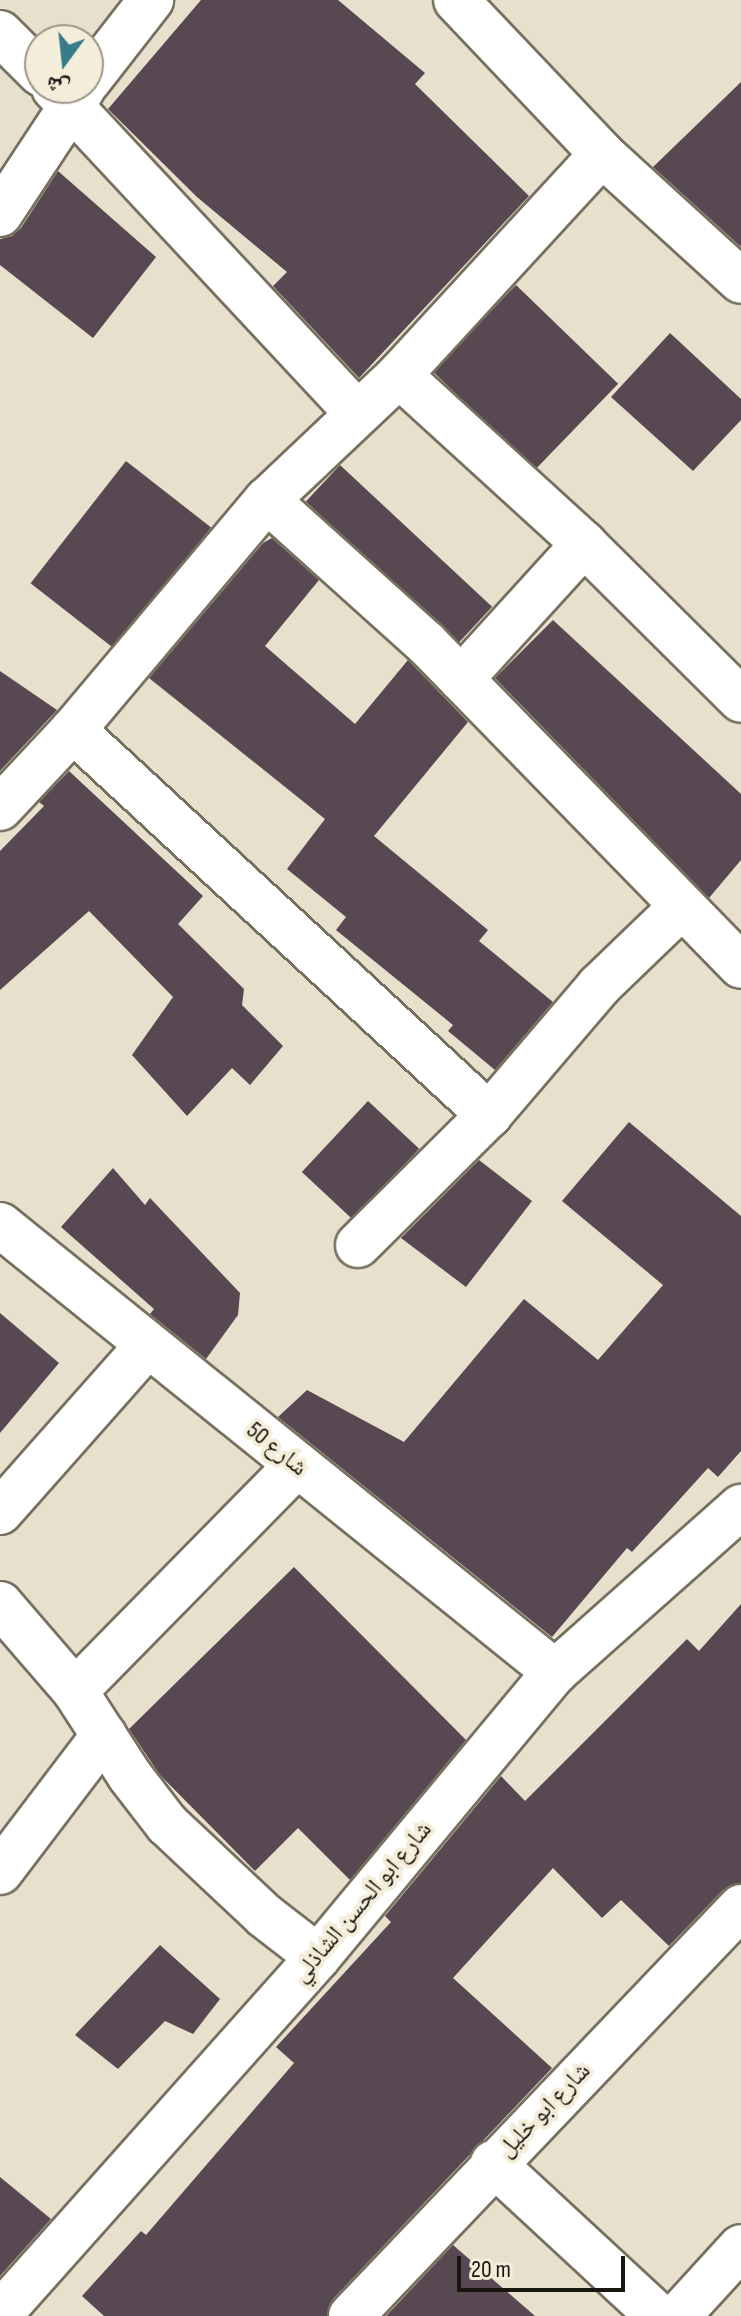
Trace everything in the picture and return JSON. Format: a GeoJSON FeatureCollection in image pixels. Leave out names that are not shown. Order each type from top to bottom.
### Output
{"type":"FeatureCollection","features":[{"type":"Feature","properties":{"kind":"street"},"geometry":{"type":"LineString","coordinates":[[104,55],[151,0]]}},
{"type":"Feature","properties":{"kind":"street"},"geometry":{"type":"LineString","coordinates":[[469,4],[602,154],[741,281]]}},
{"type":"Feature","properties":{"kind":"street"},"geometry":{"type":"LineString","coordinates":[[0,33],[24,57]]}},
{"type":"Feature","properties":{"kind":"street"},"geometry":{"type":"LineString","coordinates":[[0,214],[66,104]]}},
{"type":"Feature","properties":{"kind":"street"},"geometry":{"type":"LineString","coordinates":[[86,104],[356,412]]}},
{"type":"Feature","properties":{"kind":"street"},"geometry":{"type":"LineString","coordinates":[[0,808],[73,730],[267,500],[356,412],[399,375],[602,154]]}},
{"type":"Feature","properties":{"kind":"street"},"geometry":{"type":"LineString","coordinates":[[399,375],[584,544],[741,700]]}},
{"type":"Feature","properties":{"kind":"street"},"geometry":{"type":"LineString","coordinates":[[267,500],[461,679],[682,906],[735,948]]}},
{"type":"Feature","properties":{"kind":"street"},"geometry":{"type":"LineString","coordinates":[[461,679],[584,544]]}},
{"type":"Feature","properties":{"kind":"street"},"geometry":{"type":"LineString","coordinates":[[73,730],[489,1115]]}},
{"type":"Feature","properties":{"kind":"street"},"geometry":{"type":"LineString","coordinates":[[358,1245],[489,1115],[599,986],[682,906]]}},
{"type":"Feature","properties":{"kind":"street","name":"شارع 50"},"geometry":{"type":"LineString","coordinates":[[0,1225],[555,1672]]}},
{"type":"Feature","properties":{"kind":"street"},"geometry":{"type":"LineString","coordinates":[[0,1512],[148,1345]]}},
{"type":"Feature","properties":{"kind":"street"},"geometry":{"type":"LineString","coordinates":[[75,1691],[297,1465]]}},
{"type":"Feature","properties":{"kind":"street","name":"شارع ابو الحسن الشاذلي"},"geometry":{"type":"LineString","coordinates":[[0,2314],[318,1957],[555,1672],[741,1507]]}},
{"type":"Feature","properties":{"kind":"street"},"geometry":{"type":"LineString","coordinates":[[0,1604],[75,1691],[167,1824],[265,1916],[318,1957]]}},
{"type":"Feature","properties":{"kind":"street"},"geometry":{"type":"LineString","coordinates":[[0,1872],[104,1735]]}},
{"type":"Feature","properties":{"kind":"street","name":"شارع ابو خليل"},"geometry":{"type":"LineString","coordinates":[[351,2316],[493,2163],[741,1907]]}},
{"type":"Feature","properties":{"kind":"street"},"geometry":{"type":"LineString","coordinates":[[493,2163],[658,2316]]}},
{"type":"Feature","properties":{"kind":"street"},"geometry":{"type":"LineString","coordinates":[[678,2316],[741,2247]]}},
{"type":"Feature","properties":{"kind":"building"},"geometry":{"type":"Polygon","coordinates":[[[201,0],[338,0],[425,73],[415,84],[529,196],[359,378],[273,286],[287,272],[197,197],[108,109],[201,0]]]}},
{"type":"Feature","properties":{"kind":"building"},"geometry":{"type":"Polygon","coordinates":[[[741,82],[741,247],[653,167],[741,82]]]}},
{"type":"Feature","properties":{"kind":"building"},"geometry":{"type":"Polygon","coordinates":[[[58,171],[156,257],[93,338],[0,265],[0,239],[12,236],[21,228],[58,171]]]}},
{"type":"Feature","properties":{"kind":"building"},"geometry":{"type":"Polygon","coordinates":[[[516,285],[618,384],[535,470],[433,371],[516,285]]]}},
{"type":"Feature","properties":{"kind":"building"},"geometry":{"type":"Polygon","coordinates":[[[670,333],[741,399],[741,420],[693,471],[611,397],[670,333]]]}},
{"type":"Feature","properties":{"kind":"building"},"geometry":{"type":"Polygon","coordinates":[[[126,461],[211,527],[116,650],[31,583],[126,461]]]}},
{"type":"Feature","properties":{"kind":"building"},"geometry":{"type":"Polygon","coordinates":[[[340,465],[492,607],[458,643],[306,502],[340,465]]]}},
{"type":"Feature","properties":{"kind":"building"},"geometry":{"type":"Polygon","coordinates":[[[272,538],[319,580],[265,646],[355,724],[408,660],[468,722],[374,836],[488,930],[479,941],[553,1002],[495,1070],[448,1031],[453,1025],[336,930],[346,917],[287,869],[325,819],[149,678],[263,543],[272,538]]]}},
{"type":"Feature","properties":{"kind":"building"},"geometry":{"type":"Polygon","coordinates":[[[553,620],[741,794],[741,860],[709,898],[495,678],[553,620]]]}},
{"type":"Feature","properties":{"kind":"building"},"geometry":{"type":"Polygon","coordinates":[[[0,671],[57,710],[0,771],[0,671]]]}},
{"type":"Feature","properties":{"kind":"building"},"geometry":{"type":"Polygon","coordinates":[[[69,771],[203,896],[178,924],[244,989],[242,1005],[283,1046],[250,1085],[232,1068],[187,1116],[132,1055],[173,997],[89,911],[0,990],[0,851],[44,806],[39,802],[69,771]]]}},
{"type":"Feature","properties":{"kind":"building"},"geometry":{"type":"Polygon","coordinates":[[[368,1101],[419,1149],[353,1220],[302,1172],[368,1101]]]}},
{"type":"Feature","properties":{"kind":"building"},"geometry":{"type":"Polygon","coordinates":[[[629,1122],[741,1216],[741,1451],[718,1477],[708,1468],[632,1552],[627,1548],[552,1637],[278,1417],[307,1390],[404,1442],[524,1299],[598,1360],[663,1285],[562,1201],[629,1122]]]}},
{"type":"Feature","properties":{"kind":"building"},"geometry":{"type":"Polygon","coordinates":[[[479,1160],[532,1201],[466,1287],[401,1238],[479,1160]]]}},
{"type":"Feature","properties":{"kind":"building"},"geometry":{"type":"Polygon","coordinates":[[[113,1168],[145,1205],[150,1198],[240,1293],[238,1315],[206,1359],[150,1314],[154,1309],[61,1227],[113,1168]]]}},
{"type":"Feature","properties":{"kind":"building"},"geometry":{"type":"Polygon","coordinates":[[[0,1313],[59,1363],[0,1433],[0,1313]]]}},
{"type":"Feature","properties":{"kind":"building"},"geometry":{"type":"Polygon","coordinates":[[[294,1567],[466,1740],[350,1880],[298,1828],[255,1871],[160,1775],[129,1729],[294,1567]]]}},
{"type":"Feature","properties":{"kind":"building"},"geometry":{"type":"Polygon","coordinates":[[[741,1604],[741,1883],[723,1890],[669,1946],[621,1900],[602,1918],[553,1868],[453,1978],[552,2068],[333,2299],[327,2316],[104,2316],[82,2296],[141,2231],[146,2235],[294,2063],[276,2047],[391,1922],[385,1916],[501,1776],[525,1801],[687,1639],[699,1651],[741,1604]]]}},
{"type":"Feature","properties":{"kind":"building"},"geometry":{"type":"Polygon","coordinates":[[[160,1945],[220,1999],[193,2034],[165,2021],[118,2069],[75,2035],[160,1945]]]}},
{"type":"Feature","properties":{"kind":"building"},"geometry":{"type":"Polygon","coordinates":[[[0,2177],[51,2219],[0,2276],[0,2177]]]}},
{"type":"Feature","properties":{"kind":"building"},"geometry":{"type":"Polygon","coordinates":[[[453,2245],[535,2316],[386,2316],[453,2245]]]}}]}
